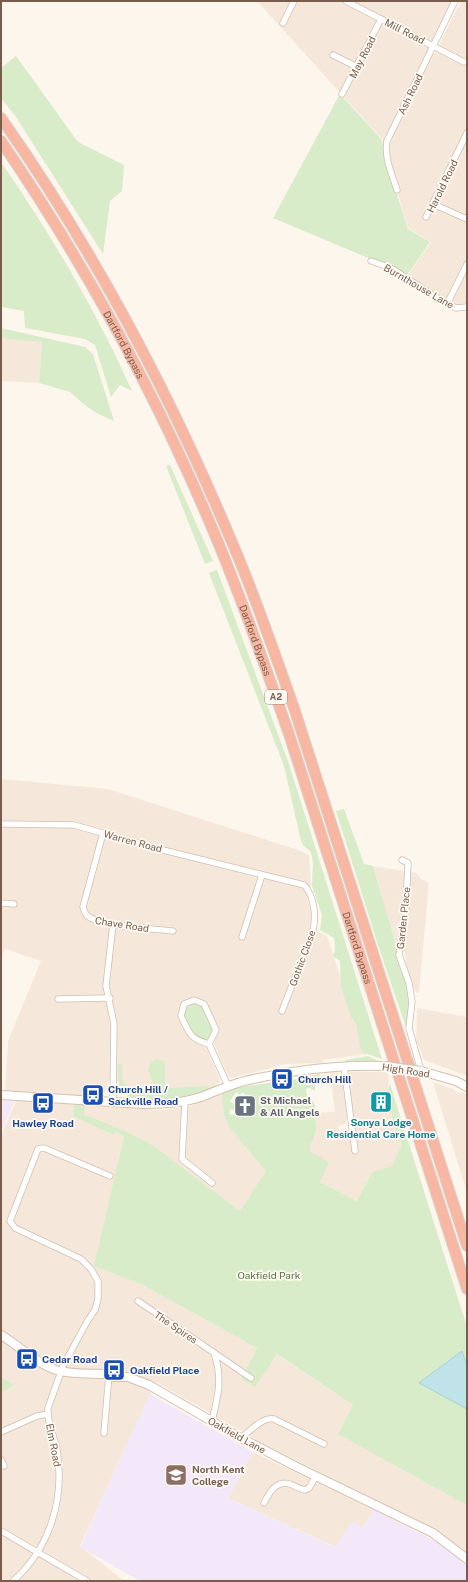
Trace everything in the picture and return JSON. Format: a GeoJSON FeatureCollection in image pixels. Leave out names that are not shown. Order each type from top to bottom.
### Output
{"type":"FeatureCollection","features":[{"type":"Feature","properties":{"kind":"highway","name":"Dartford Bypass"},"geometry":{"type":"LineString","coordinates":[[1,118],[61,210],[104,281],[147,360],[192,452],[231,540],[268,634],[294,708],[467,1246]]}},
{"type":"Feature","properties":{"kind":"highway","name":"Dartford Bypass"},"geometry":{"type":"LineString","coordinates":[[1,141],[39,199],[93,289],[134,363],[180,457],[220,545],[261,653],[289,734],[467,1289]]}},
{"type":"Feature","properties":{"kind":"street"},"geometry":{"type":"LineString","coordinates":[[283,23],[294,1]]}},
{"type":"Feature","properties":{"kind":"street","name":"Mill Road"},"geometry":{"type":"LineString","coordinates":[[346,1],[464,62]]}},
{"type":"Feature","properties":{"kind":"street","name":"Ash Road"},"geometry":{"type":"LineString","coordinates":[[397,190],[387,158],[387,141],[455,1]]}},
{"type":"Feature","properties":{"kind":"street","name":"May Road"},"geometry":{"type":"LineString","coordinates":[[342,94],[381,19]]}},
{"type":"Feature","properties":{"kind":"street"},"geometry":{"type":"LineString","coordinates":[[333,55],[357,67]]}},
{"type":"Feature","properties":{"kind":"street","name":"Harold Road"},"geometry":{"type":"LineString","coordinates":[[426,217],[467,133]]}},
{"type":"Feature","properties":{"kind":"street"},"geometry":{"type":"LineString","coordinates":[[433,204],[467,219]]}},
{"type":"Feature","properties":{"kind":"street","name":"Burnthouse Lane"},"geometry":{"type":"LineString","coordinates":[[371,261],[391,268],[446,304],[456,308],[467,307]]}},
{"type":"Feature","properties":{"kind":"street"},"geometry":{"type":"LineString","coordinates":[[446,304],[467,264]]}},
{"type":"Feature","properties":{"kind":"street","name":"Warren Road"},"geometry":{"type":"LineString","coordinates":[[1,824],[74,824],[103,833],[300,884]]}},
{"type":"Feature","properties":{"kind":"street","name":"Chave Road"},"geometry":{"type":"LineString","coordinates":[[103,833],[83,907],[85,914],[90,918],[113,924],[172,931]]}},
{"type":"Feature","properties":{"kind":"street","name":"Garden Place"},"geometry":{"type":"LineString","coordinates":[[402,860],[408,863],[406,907],[399,955],[409,983],[412,1002],[409,1028],[421,1071]]}},
{"type":"Feature","properties":{"kind":"street"},"geometry":{"type":"LineString","coordinates":[[242,937],[262,875]]}},
{"type":"Feature","properties":{"kind":"street","name":"Gothic Close"},"geometry":{"type":"LineString","coordinates":[[282,1011],[315,924],[315,913],[309,894],[306,887],[300,884]]}},
{"type":"Feature","properties":{"kind":"street"},"geometry":{"type":"LineString","coordinates":[[1,903],[14,904]]}},
{"type":"Feature","properties":{"kind":"street"},"geometry":{"type":"LineString","coordinates":[[113,924],[106,986],[110,998],[114,1024],[113,1102]]}},
{"type":"Feature","properties":{"kind":"street"},"geometry":{"type":"LineString","coordinates":[[58,999],[110,998]]}},
{"type":"Feature","properties":{"kind":"street"},"geometry":{"type":"LineString","coordinates":[[209,1044],[216,1030],[204,1004],[194,1000],[184,1004],[181,1016],[189,1033],[195,1040],[209,1044],[228,1086]]}},
{"type":"Feature","properties":{"kind":"street","name":"High Road"},"geometry":{"type":"LineString","coordinates":[[344,1067],[385,1066],[421,1071],[450,1079],[467,1087]]}},
{"type":"Feature","properties":{"kind":"street"},"geometry":{"type":"LineString","coordinates":[[1,1095],[160,1104],[200,1097],[228,1086],[281,1074],[344,1067],[355,1151]]}},
{"type":"Feature","properties":{"kind":"street"},"geometry":{"type":"LineString","coordinates":[[185,1100],[182,1159],[212,1182]]}},
{"type":"Feature","properties":{"kind":"street","name":"Elm Road"},"geometry":{"type":"LineString","coordinates":[[13,1581],[37,1552],[48,1534],[52,1522],[59,1487],[57,1452],[48,1414],[49,1405],[63,1366],[95,1310],[98,1299],[98,1281],[91,1269],[81,1259],[15,1228],[10,1221],[38,1149],[44,1148],[110,1176]]}},
{"type":"Feature","properties":{"kind":"street","name":"The Spires"},"geometry":{"type":"LineString","coordinates":[[138,1301],[251,1378]]}},
{"type":"Feature","properties":{"kind":"street","name":"Oakfield Lane"},"geometry":{"type":"LineString","coordinates":[[1,1335],[41,1362],[62,1371],[109,1374],[114,1377],[128,1377],[149,1384],[241,1438],[433,1533],[467,1558]]}},
{"type":"Feature","properties":{"kind":"street"},"geometry":{"type":"LineString","coordinates":[[212,1421],[219,1391],[219,1366],[214,1352]]}},
{"type":"Feature","properties":{"kind":"street"},"geometry":{"type":"LineString","coordinates":[[104,1433],[109,1374]]}},
{"type":"Feature","properties":{"kind":"street"},"geometry":{"type":"LineString","coordinates":[[1,1432],[37,1416],[48,1414]]}},
{"type":"Feature","properties":{"kind":"street"},"geometry":{"type":"LineString","coordinates":[[241,1438],[269,1418],[324,1444]]}},
{"type":"Feature","properties":{"kind":"street"},"geometry":{"type":"LineString","coordinates":[[1,1460],[4,1466]]}},
{"type":"Feature","properties":{"kind":"street"},"geometry":{"type":"LineString","coordinates":[[264,1503],[270,1491],[281,1484],[289,1484],[305,1490],[309,1488],[316,1476]]}},
{"type":"Feature","properties":{"kind":"street"},"geometry":{"type":"LineString","coordinates":[[1,1530],[87,1581]]}},
{"type":"Feature","properties":{"kind":"shaded area"},"geometry":{"type":"Polygon","coordinates":[[[257,1],[453,1],[429,50],[435,53],[461,1],[467,1],[467,306],[456,307],[407,277],[431,242],[408,228],[382,139],[257,1]]]}},
{"type":"Feature","properties":{"kind":"shaded area"},"geometry":{"type":"Polygon","coordinates":[[[1,334],[42,342],[39,383],[1,381],[1,334]]]}},
{"type":"Feature","properties":{"kind":"shaded area"},"geometry":{"type":"Polygon","coordinates":[[[1,779],[108,789],[295,849],[309,855],[311,885],[307,897],[313,918],[311,929],[327,936],[366,1054],[323,1060],[323,1063],[286,1064],[231,1078],[228,1076],[214,1044],[214,1040],[203,1046],[206,1047],[219,1077],[220,1083],[185,1096],[155,1099],[127,1098],[127,1094],[119,1094],[119,1081],[108,1081],[107,1090],[103,1093],[82,1092],[82,1097],[5,1091],[8,1041],[41,961],[5,949],[1,961],[1,779]]]}},
{"type":"Feature","properties":{"kind":"shaded area"},"geometry":{"type":"Polygon","coordinates":[[[373,866],[416,873],[421,879],[429,883],[419,993],[416,993],[406,968],[405,952],[398,951],[373,866]]]}},
{"type":"Feature","properties":{"kind":"shaded area"},"geometry":{"type":"Polygon","coordinates":[[[417,1008],[467,1017],[467,1076],[424,1060],[416,1040],[417,1008]]]}},
{"type":"Feature","properties":{"kind":"shaded area"},"geometry":{"type":"Polygon","coordinates":[[[338,1072],[342,1081],[347,1117],[345,1124],[338,1126],[339,1132],[347,1132],[351,1140],[357,1140],[348,1083],[349,1072],[387,1072],[389,1078],[387,1102],[402,1146],[392,1167],[372,1172],[357,1201],[320,1182],[310,1152],[310,1113],[335,1112],[330,1073],[338,1072]]]}},
{"type":"Feature","properties":{"kind":"shaded area"},"geometry":{"type":"Polygon","coordinates":[[[433,1082],[453,1089],[458,1093],[461,1092],[467,1095],[467,1193],[433,1082]]]}},
{"type":"Feature","properties":{"kind":"shaded area"},"geometry":{"type":"Polygon","coordinates":[[[222,1094],[224,1115],[229,1127],[267,1171],[240,1211],[154,1146],[125,1131],[84,1114],[85,1105],[163,1110],[190,1106],[222,1094]]]}},
{"type":"Feature","properties":{"kind":"shaded area"},"geometry":{"type":"Polygon","coordinates":[[[1,1100],[14,1102],[1,1134],[1,1100]]]}},
{"type":"Feature","properties":{"kind":"shaded area"},"geometry":{"type":"Polygon","coordinates":[[[16,1101],[74,1104],[73,1116],[114,1134],[115,1132],[124,1136],[95,1266],[141,1284],[257,1348],[241,1379],[255,1387],[276,1354],[353,1405],[458,1500],[467,1505],[467,1553],[434,1530],[264,1444],[156,1382],[80,1546],[124,1581],[1,1581],[1,1136],[16,1101]]]}},
{"type":"Feature","properties":{"kind":"shaded area","name":"North Kent College"},"geometry":{"type":"Polygon","coordinates":[[[150,1394],[253,1452],[228,1498],[335,1547],[352,1522],[363,1528],[374,1510],[439,1543],[467,1564],[467,1581],[140,1581],[80,1547],[150,1394]]]}},
{"type":"Feature","properties":{"kind":"shaded area"},"geometry":{"type":"Polygon","coordinates":[[[253,1452],[374,1510],[363,1528],[352,1522],[336,1547],[228,1498],[253,1452]]]}},
{"type":"Feature","properties":{"kind":"green space"},"geometry":{"type":"Polygon","coordinates":[[[16,56],[78,142],[124,165],[122,191],[110,201],[103,254],[16,117],[1,98],[1,68],[16,56]]]}},
{"type":"Feature","properties":{"kind":"green space"},"geometry":{"type":"Polygon","coordinates":[[[340,94],[381,139],[408,229],[430,242],[406,277],[373,260],[273,218],[340,94]]]}},
{"type":"Feature","properties":{"kind":"green space"},"geometry":{"type":"Polygon","coordinates":[[[1,162],[72,274],[104,332],[132,391],[120,385],[111,397],[95,345],[85,339],[25,328],[24,311],[1,307],[1,162]]]}},
{"type":"Feature","properties":{"kind":"green space"},"geometry":{"type":"Polygon","coordinates":[[[1,328],[85,347],[93,354],[114,421],[98,414],[70,392],[39,383],[42,342],[1,338],[1,328]]]}},
{"type":"Feature","properties":{"kind":"green space"},"geometry":{"type":"Polygon","coordinates":[[[170,465],[213,561],[205,564],[166,466],[170,465]]]}},
{"type":"Feature","properties":{"kind":"green space"},"geometry":{"type":"Polygon","coordinates":[[[217,570],[289,764],[382,1059],[367,1054],[345,1058],[366,1054],[361,1051],[356,1024],[351,1017],[341,988],[340,961],[333,956],[335,950],[334,938],[320,930],[322,915],[312,886],[313,862],[311,852],[303,845],[301,841],[284,766],[209,573],[217,570]]]}},
{"type":"Feature","properties":{"kind":"green space"},"geometry":{"type":"Polygon","coordinates":[[[344,809],[364,864],[373,866],[398,951],[400,968],[408,986],[410,998],[407,1030],[377,942],[336,811],[344,809]]]}},
{"type":"Feature","properties":{"kind":"green space"},"geometry":{"type":"Polygon","coordinates":[[[195,1003],[204,1007],[214,1030],[210,1037],[203,1040],[193,1036],[183,1015],[185,1007],[195,1003]]]}},
{"type":"Feature","properties":{"kind":"green space"},"geometry":{"type":"Polygon","coordinates":[[[368,1056],[378,1061],[347,1063],[345,1060],[368,1056]]]}},
{"type":"Feature","properties":{"kind":"green space"},"geometry":{"type":"Polygon","coordinates":[[[156,1059],[164,1061],[165,1090],[171,1088],[209,1087],[220,1084],[200,1093],[162,1099],[127,1098],[127,1094],[119,1094],[118,1064],[122,1064],[122,1081],[133,1090],[150,1088],[154,1085],[148,1070],[150,1064],[156,1059]]]}},
{"type":"Feature","properties":{"kind":"green space","name":"Oakfield Park"},"geometry":{"type":"Polygon","coordinates":[[[319,1074],[324,1078],[315,1082],[315,1091],[309,1088],[306,1089],[308,1101],[313,1101],[316,1107],[312,1111],[316,1127],[315,1134],[310,1143],[310,1152],[329,1162],[320,1182],[357,1201],[372,1172],[392,1166],[402,1145],[389,1105],[388,1090],[390,1084],[467,1327],[467,1366],[462,1351],[420,1383],[467,1409],[467,1505],[338,1434],[353,1405],[277,1354],[255,1387],[241,1379],[257,1348],[141,1284],[94,1266],[124,1136],[115,1132],[114,1135],[73,1116],[74,1104],[85,1105],[84,1114],[125,1131],[154,1146],[240,1211],[266,1171],[229,1127],[224,1115],[222,1094],[239,1087],[305,1078],[319,1074]],[[236,1092],[230,1101],[242,1111],[231,1109],[229,1114],[242,1116],[245,1113],[247,1114],[255,1103],[242,1092],[240,1095],[236,1092]]]}},
{"type":"Feature","properties":{"kind":"green space"},"geometry":{"type":"Polygon","coordinates":[[[1,1377],[14,1385],[1,1393],[1,1377]]]}},
{"type":"Feature","properties":{"kind":"water"},"geometry":{"type":"Polygon","coordinates":[[[462,1351],[467,1366],[467,1409],[419,1383],[462,1351]]]}},
{"type":"Feature","properties":{"kind":"place","name":"Church Hill"},"geometry":{"type":"Point","coordinates":[282,1079]}},
{"type":"Feature","properties":{"kind":"place","name":"Church Hill / Sackville Road"},"geometry":{"type":"Point","coordinates":[93,1095]}},
{"type":"Feature","properties":{"kind":"place","name":"Sonya Lodge Residential Care Home"},"geometry":{"type":"Point","coordinates":[381,1102]}},
{"type":"Feature","properties":{"kind":"place","name":"Hawley Road"},"geometry":{"type":"Point","coordinates":[43,1103]}},
{"type":"Feature","properties":{"kind":"place","name":"St Michael & All Angels"},"geometry":{"type":"Point","coordinates":[245,1106]}},
{"type":"Feature","properties":{"kind":"place","name":"Cedar Road"},"geometry":{"type":"Point","coordinates":[27,1359]}},
{"type":"Feature","properties":{"kind":"place","name":"Oakfield Place"},"geometry":{"type":"Point","coordinates":[114,1370]}},
{"type":"Feature","properties":{"kind":"place","name":"North Kent College"},"geometry":{"type":"Point","coordinates":[176,1475]}}]}
